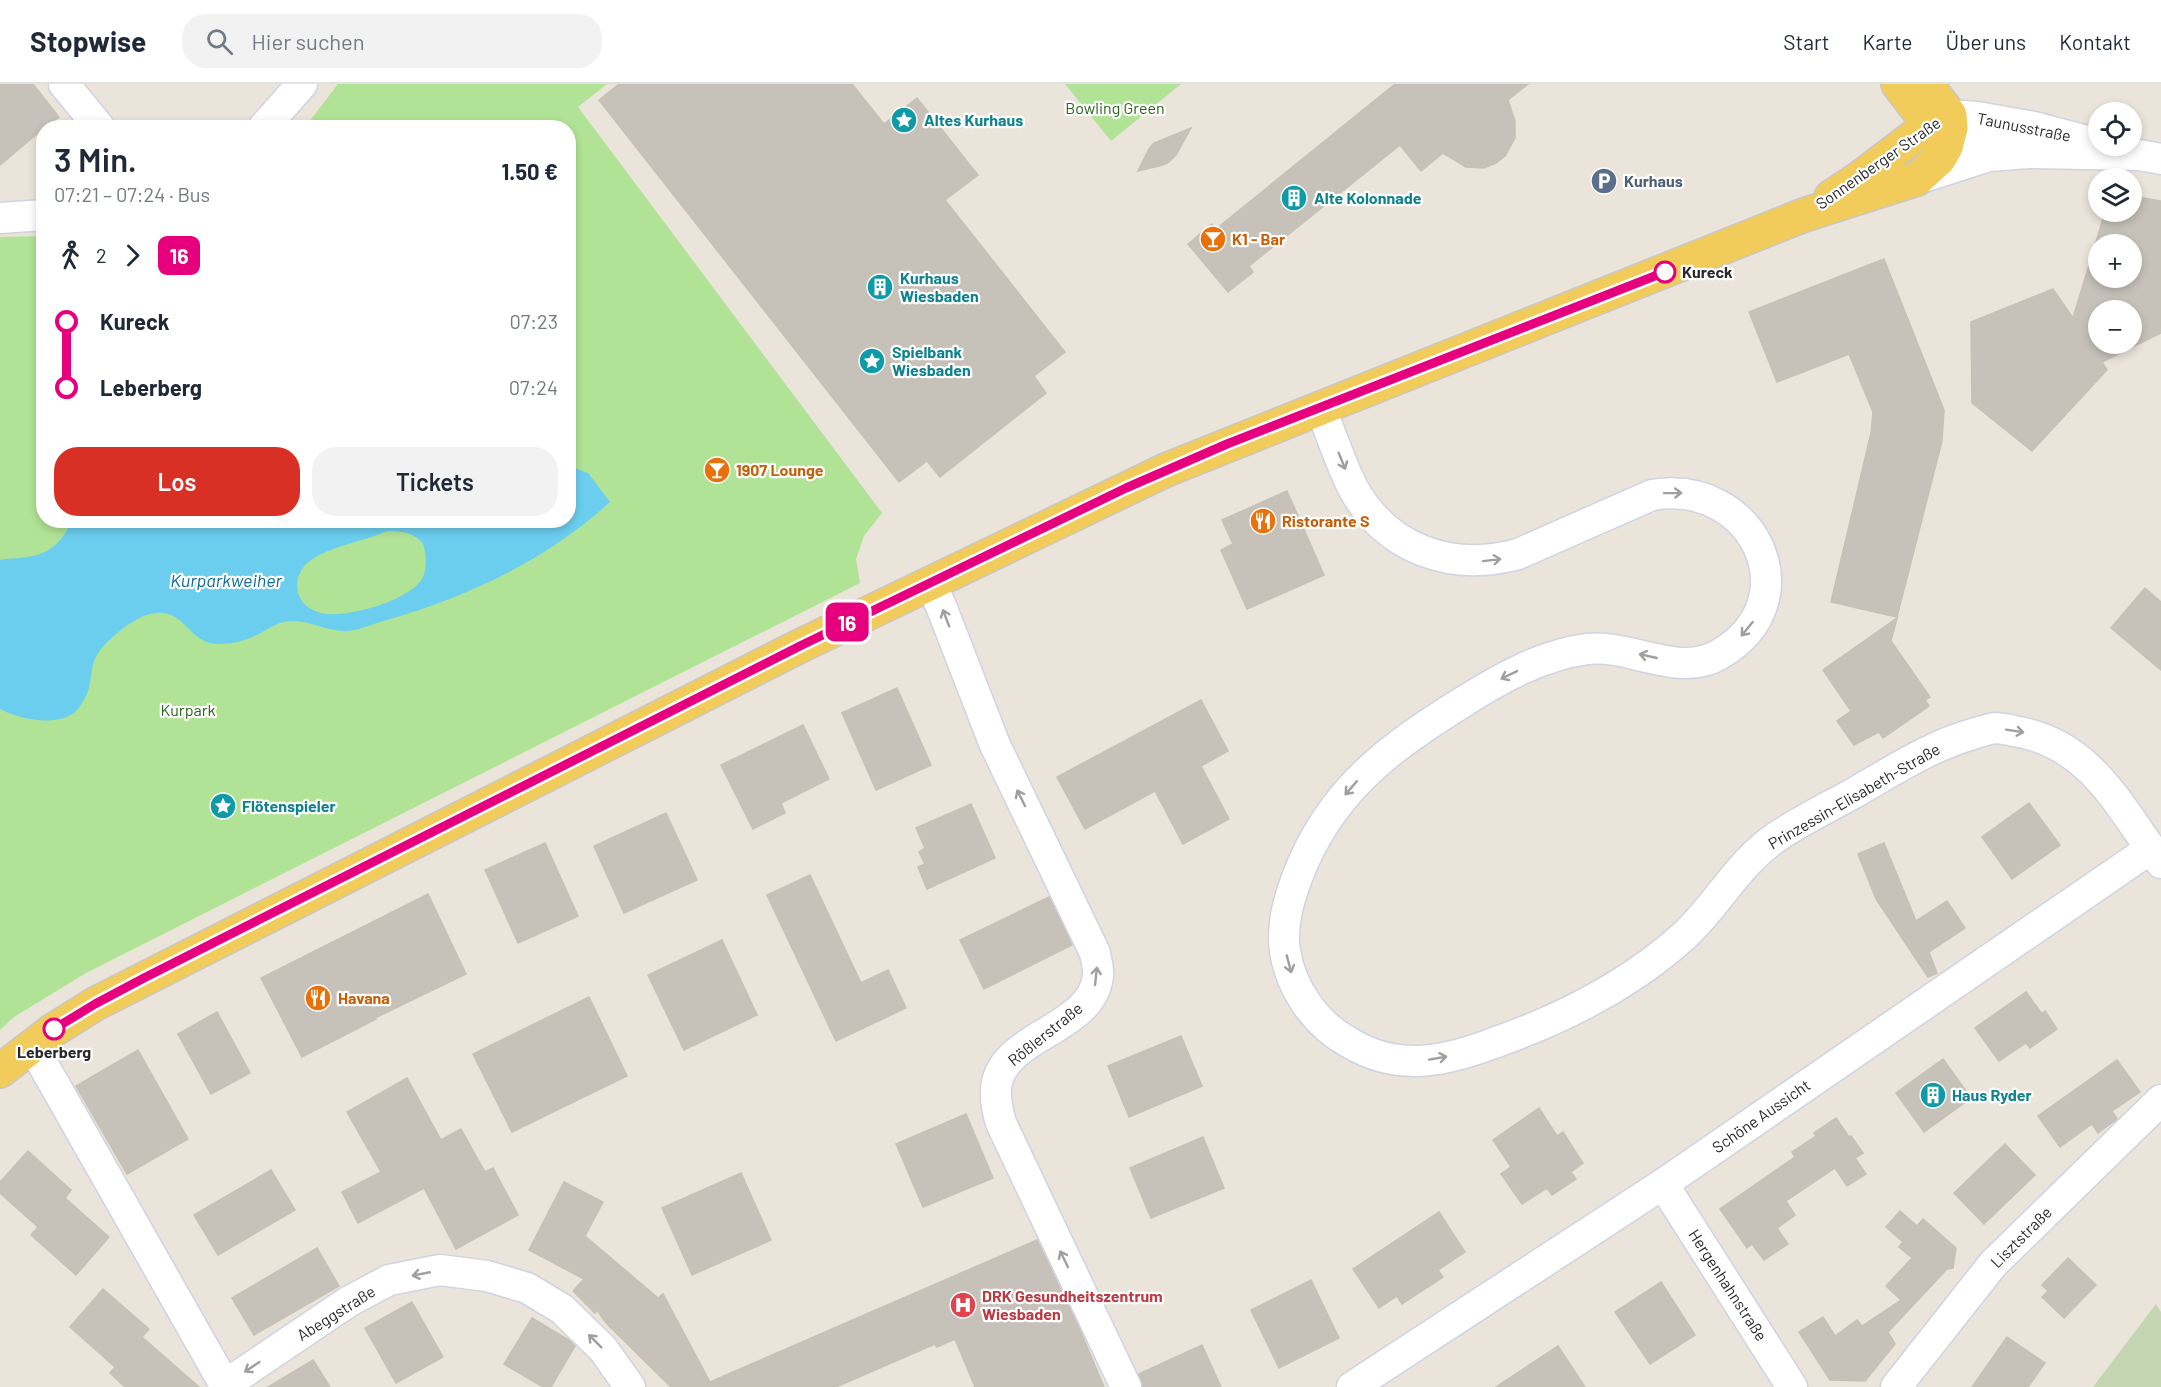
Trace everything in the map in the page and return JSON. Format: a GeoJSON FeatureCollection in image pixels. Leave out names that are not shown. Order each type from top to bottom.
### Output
{"type":"FeatureCollection","features":[{"type":"Feature","properties":{"kind":"main road"},"geometry":{"type":"LineString","coordinates":[[1898,84],[1942,126]]}},
{"type":"Feature","properties":{"kind":"main road"},"geometry":{"type":"LineString","coordinates":[[1926,84],[1942,126]]}},
{"type":"Feature","properties":{"kind":"main road","name":"Sonnenberger Straße"},"geometry":{"type":"LineString","coordinates":[[0,1071],[32,1045],[95,1004],[144,978],[800,646],[1166,470],[1804,215],[1917,179],[1939,159],[1942,126]]}},
{"type":"Feature","properties":{"kind":"main road","name":"Sonnenberger Straße"},"geometry":{"type":"LineString","coordinates":[[1804,215],[1942,126]]}},
{"type":"Feature","properties":{"kind":"street"},"geometry":{"type":"LineString","coordinates":[[64,84],[93,120]]}},
{"type":"Feature","properties":{"kind":"street"},"geometry":{"type":"LineString","coordinates":[[270,120],[302,84]]}},
{"type":"Feature","properties":{"kind":"street","name":"Taunusstraße"},"geometry":{"type":"LineString","coordinates":[[1942,126],[1977,117],[2034,127],[2088,141]]}},
{"type":"Feature","properties":{"kind":"street"},"geometry":{"type":"LineString","coordinates":[[1942,126],[2028,153]]}},
{"type":"Feature","properties":{"kind":"street","name":"Taunusstraße"},"geometry":{"type":"LineString","coordinates":[[2028,153],[2150,157]]}},
{"type":"Feature","properties":{"kind":"street","name":"Sonnenberger Straße"},"geometry":{"type":"LineString","coordinates":[[1917,179],[1989,156],[2028,153]]}},
{"type":"Feature","properties":{"kind":"street"},"geometry":{"type":"LineString","coordinates":[[0,218],[36,216]]}},
{"type":"Feature","properties":{"kind":"street","name":"Prinzessin-Elisabeth-Straße"},"geometry":{"type":"LineString","coordinates":[[1320,407],[1353,487],[1365,507],[1399,539],[1420,550],[1458,560],[1499,559],[1518,554],[1652,495],[1669,492],[1687,493],[1721,506],[1742,523],[1758,545],[1766,573],[1764,595],[1756,616],[1735,644],[1720,654],[1706,661],[1692,664],[1675,663],[1618,649],[1601,648],[1548,658],[1506,677],[1441,716],[1394,747],[1352,787],[1334,809],[1302,865],[1288,905],[1284,926],[1284,948],[1298,991],[1326,1027],[1342,1040],[1360,1049],[1398,1060],[1438,1059],[1489,1045],[1557,1018],[1624,981],[1685,935],[1705,914],[1738,870],[1777,837],[1921,754],[1958,738],[1996,728],[2033,734],[2066,748],[2104,783],[2156,856]]}},
{"type":"Feature","properties":{"kind":"street","name":"Rößlerstraße"},"geometry":{"type":"LineString","coordinates":[[930,582],[995,745],[1095,953],[1098,976],[1092,993],[1080,1010],[1023,1048],[1007,1062],[997,1080],[995,1101],[1001,1123],[1126,1387]]}},
{"type":"Feature","properties":{"kind":"street","name":"Schöne Aussicht"},"geometry":{"type":"LineString","coordinates":[[1352,1387],[1663,1184],[2156,856]]}},
{"type":"Feature","properties":{"kind":"street"},"geometry":{"type":"LineString","coordinates":[[32,1045],[225,1386]]}},
{"type":"Feature","properties":{"kind":"street","name":"Lisztstraße"},"geometry":{"type":"LineString","coordinates":[[1896,1387],[1993,1264],[2161,1100]]}},
{"type":"Feature","properties":{"kind":"street","name":"Hergenhahnstraße"},"geometry":{"type":"LineString","coordinates":[[1663,1184],[1792,1387]]}},
{"type":"Feature","properties":{"kind":"street","name":"Abeggstraße"},"geometry":{"type":"LineString","coordinates":[[225,1386],[348,1302],[389,1281],[440,1270],[487,1276],[526,1288],[562,1309],[603,1349],[630,1387]]}},
{"type":"Feature","properties":{"kind":"green space","name":"Kurpark"},"geometry":{"type":"Polygon","coordinates":[[[338,84],[607,84],[578,107],[882,513],[864,536],[856,559],[860,583],[86,973],[14,1017],[0,1030],[0,237],[36,236],[36,528],[576,528],[576,120],[310,120],[338,84]]]}},
{"type":"Feature","properties":{"kind":"green space","name":"Bowling Green"},"geometry":{"type":"Polygon","coordinates":[[[1065,84],[1181,84],[1111,141],[1065,84]]]}},
{"type":"Feature","properties":{"kind":"green space"},"geometry":{"type":"Polygon","coordinates":[[[2156,1304],[2161,1312],[2161,1387],[2093,1387],[2156,1304]]]}},
{"type":"Feature","properties":{"kind":"water","name":"Kurparkweiher"},"geometry":{"type":"Polygon","coordinates":[[[576,469],[588,473],[610,502],[560,541],[506,574],[447,600],[358,629],[341,631],[300,621],[287,621],[238,642],[217,644],[199,638],[171,615],[162,613],[143,616],[113,636],[101,649],[93,664],[87,694],[74,713],[57,720],[37,720],[17,716],[0,709],[0,560],[30,557],[46,552],[62,537],[68,528],[576,528],[576,469]],[[387,531],[330,550],[314,558],[300,572],[298,580],[297,589],[304,604],[321,613],[360,611],[391,601],[415,587],[422,579],[426,566],[423,543],[411,534],[387,531]]]}},
{"type":"Feature","properties":{"kind":"building"},"geometry":{"type":"Polygon","coordinates":[[[0,84],[33,84],[59,117],[55,120],[36,120],[36,135],[0,165],[0,84]]]}},
{"type":"Feature","properties":{"kind":"building","name":"Kurhaus Wiesbaden"},"geometry":{"type":"Polygon","coordinates":[[[619,84],[852,84],[884,124],[917,98],[978,175],[945,200],[1065,352],[1034,376],[1046,393],[940,477],[927,461],[899,482],[599,100],[619,84]]]}},
{"type":"Feature","properties":{"kind":"building","name":"Alte Kolonnade"},"geometry":{"type":"Polygon","coordinates":[[[1395,84],[1528,84],[1508,100],[1515,121],[1515,138],[1505,156],[1496,163],[1484,168],[1466,167],[1443,153],[1421,171],[1400,145],[1249,266],[1253,272],[1228,292],[1188,244],[1212,224],[1216,229],[1395,84]]]}},
{"type":"Feature","properties":{"kind":"building"},"geometry":{"type":"Polygon","coordinates":[[[1191,128],[1176,155],[1169,162],[1138,171],[1154,143],[1191,128]]]}},
{"type":"Feature","properties":{"kind":"building"},"geometry":{"type":"Polygon","coordinates":[[[2142,198],[2161,201],[2161,333],[2142,342],[2142,300],[2088,300],[2088,354],[2118,354],[2102,362],[2107,370],[2032,451],[1972,403],[1971,322],[2053,289],[2073,318],[2088,268],[2088,288],[2142,288],[2142,234],[2098,234],[2102,222],[2142,222],[2142,198]]]}},
{"type":"Feature","properties":{"kind":"building"},"geometry":{"type":"Polygon","coordinates":[[[1884,259],[1944,410],[1942,441],[1897,617],[1831,602],[1871,433],[1873,412],[1849,354],[1777,382],[1749,312],[1884,259]]]}},
{"type":"Feature","properties":{"kind":"building"},"geometry":{"type":"Polygon","coordinates":[[[1287,491],[1324,575],[1247,609],[1221,550],[1233,544],[1222,520],[1287,491]]]}},
{"type":"Feature","properties":{"kind":"building"},"geometry":{"type":"Polygon","coordinates":[[[2145,588],[2161,602],[2161,670],[2111,628],[2145,588]]]}},
{"type":"Feature","properties":{"kind":"building"},"geometry":{"type":"Polygon","coordinates":[[[1897,618],[1891,641],[1930,697],[1925,700],[1929,706],[1883,738],[1879,732],[1854,745],[1837,721],[1851,711],[1823,670],[1897,618]]]}},
{"type":"Feature","properties":{"kind":"building"},"geometry":{"type":"Polygon","coordinates":[[[897,688],[931,765],[876,790],[842,713],[897,688]]]}},
{"type":"Feature","properties":{"kind":"building"},"geometry":{"type":"Polygon","coordinates":[[[1201,700],[1228,751],[1201,766],[1229,819],[1183,844],[1155,791],[1085,829],[1057,777],[1201,700]]]}},
{"type":"Feature","properties":{"kind":"building"},"geometry":{"type":"Polygon","coordinates":[[[803,725],[829,779],[781,803],[785,813],[753,829],[721,765],[803,725]]]}},
{"type":"Feature","properties":{"kind":"building"},"geometry":{"type":"Polygon","coordinates":[[[2029,803],[2060,845],[2012,879],[1982,837],[2029,803]]]}},
{"type":"Feature","properties":{"kind":"building"},"geometry":{"type":"Polygon","coordinates":[[[971,804],[995,858],[927,889],[918,867],[925,864],[919,852],[925,848],[916,828],[971,804]]]}},
{"type":"Feature","properties":{"kind":"building"},"geometry":{"type":"Polygon","coordinates":[[[666,813],[697,880],[624,913],[594,846],[666,813]]]}},
{"type":"Feature","properties":{"kind":"building"},"geometry":{"type":"Polygon","coordinates":[[[545,843],[578,916],[518,943],[485,870],[545,843]]]}},
{"type":"Feature","properties":{"kind":"building"},"geometry":{"type":"Polygon","coordinates":[[[1884,843],[1916,921],[1947,901],[1965,928],[1929,952],[1937,973],[1928,977],[1876,899],[1858,854],[1884,843]]]}},
{"type":"Feature","properties":{"kind":"building"},"geometry":{"type":"Polygon","coordinates":[[[810,875],[861,983],[888,970],[906,1008],[836,1041],[767,895],[810,875]]]}},
{"type":"Feature","properties":{"kind":"building"},"geometry":{"type":"Polygon","coordinates":[[[428,894],[466,974],[375,1018],[302,1057],[261,978],[428,894]]]}},
{"type":"Feature","properties":{"kind":"building"},"geometry":{"type":"Polygon","coordinates":[[[1049,897],[1072,945],[984,989],[960,940],[1049,897]]]}},
{"type":"Feature","properties":{"kind":"building"},"geometry":{"type":"Polygon","coordinates":[[[722,940],[757,1015],[684,1050],[648,975],[722,940]]]}},
{"type":"Feature","properties":{"kind":"building"},"geometry":{"type":"Polygon","coordinates":[[[2026,992],[2042,1014],[2045,1011],[2057,1029],[2030,1048],[2026,1043],[1999,1061],[1975,1028],[2026,992]]]}},
{"type":"Feature","properties":{"kind":"building"},"geometry":{"type":"Polygon","coordinates":[[[589,997],[627,1076],[512,1132],[473,1054],[589,997]]]}},
{"type":"Feature","properties":{"kind":"building"},"geometry":{"type":"Polygon","coordinates":[[[217,1012],[250,1073],[211,1094],[178,1034],[217,1012]]]}},
{"type":"Feature","properties":{"kind":"building"},"geometry":{"type":"Polygon","coordinates":[[[1181,1036],[1202,1086],[1129,1117],[1108,1066],[1181,1036]]]}},
{"type":"Feature","properties":{"kind":"building"},"geometry":{"type":"Polygon","coordinates":[[[138,1050],[188,1139],[127,1174],[76,1086],[138,1050]]]}},
{"type":"Feature","properties":{"kind":"building","name":"Haus Ryder"},"geometry":{"type":"Polygon","coordinates":[[[1943,1059],[1971,1098],[1924,1132],[1896,1093],[1943,1059]]]}},
{"type":"Feature","properties":{"kind":"building"},"geometry":{"type":"Polygon","coordinates":[[[2117,1060],[2140,1092],[2112,1111],[2117,1119],[2098,1133],[2092,1124],[2060,1147],[2038,1116],[2117,1060]]]}},
{"type":"Feature","properties":{"kind":"building"},"geometry":{"type":"Polygon","coordinates":[[[407,1078],[441,1140],[461,1129],[485,1172],[493,1168],[518,1215],[456,1249],[424,1188],[358,1223],[342,1192],[381,1172],[347,1112],[407,1078]]]}},
{"type":"Feature","properties":{"kind":"building"},"geometry":{"type":"Polygon","coordinates":[[[1539,1108],[1557,1136],[1563,1132],[1583,1163],[1571,1172],[1576,1179],[1552,1195],[1547,1188],[1522,1204],[1501,1174],[1511,1167],[1493,1140],[1539,1108]]]}},
{"type":"Feature","properties":{"kind":"building"},"geometry":{"type":"Polygon","coordinates":[[[966,1114],[993,1178],[923,1207],[896,1144],[966,1114]]]}},
{"type":"Feature","properties":{"kind":"building"},"geometry":{"type":"Polygon","coordinates":[[[1836,1118],[1863,1153],[1855,1158],[1866,1174],[1847,1186],[1835,1168],[1786,1201],[1795,1215],[1777,1228],[1788,1244],[1764,1260],[1752,1244],[1747,1248],[1720,1209],[1795,1157],[1792,1152],[1816,1136],[1814,1133],[1836,1118]]]}},
{"type":"Feature","properties":{"kind":"building"},"geometry":{"type":"Polygon","coordinates":[[[1203,1137],[1224,1188],[1151,1218],[1130,1168],[1203,1137]]]}},
{"type":"Feature","properties":{"kind":"building"},"geometry":{"type":"Polygon","coordinates":[[[2005,1144],[2035,1175],[1984,1224],[1954,1193],[2005,1144]]]}},
{"type":"Feature","properties":{"kind":"building"},"geometry":{"type":"Polygon","coordinates":[[[28,1151],[71,1190],[65,1198],[109,1237],[76,1275],[31,1235],[38,1227],[0,1193],[0,1182],[28,1151]]]}},
{"type":"Feature","properties":{"kind":"building"},"geometry":{"type":"Polygon","coordinates":[[[271,1170],[295,1210],[218,1255],[194,1215],[271,1170]]]}},
{"type":"Feature","properties":{"kind":"building"},"geometry":{"type":"Polygon","coordinates":[[[741,1173],[771,1240],[692,1275],[662,1208],[741,1173]]]}},
{"type":"Feature","properties":{"kind":"building","name":"DRK Gesundheitszentrum Wiesbaden"},"geometry":{"type":"Polygon","coordinates":[[[564,1182],[603,1202],[585,1236],[658,1298],[663,1294],[710,1382],[1037,1240],[1080,1330],[1104,1387],[975,1387],[955,1339],[937,1347],[935,1344],[836,1387],[671,1387],[606,1323],[597,1310],[595,1313],[573,1291],[584,1279],[529,1250],[564,1182]]]}},
{"type":"Feature","properties":{"kind":"building"},"geometry":{"type":"Polygon","coordinates":[[[1900,1211],[1917,1226],[1923,1219],[1956,1248],[1953,1268],[1947,1269],[1888,1332],[1895,1344],[1865,1381],[1830,1380],[1799,1332],[1823,1317],[1835,1336],[1857,1320],[1862,1326],[1901,1300],[1886,1286],[1912,1258],[1899,1247],[1903,1242],[1886,1227],[1900,1211]]]}},
{"type":"Feature","properties":{"kind":"building"},"geometry":{"type":"Polygon","coordinates":[[[1439,1212],[1465,1252],[1438,1270],[1443,1277],[1402,1304],[1397,1296],[1379,1308],[1353,1269],[1439,1212]]]}},
{"type":"Feature","properties":{"kind":"building"},"geometry":{"type":"Polygon","coordinates":[[[317,1248],[339,1286],[254,1335],[232,1298],[317,1248]]]}},
{"type":"Feature","properties":{"kind":"building"},"geometry":{"type":"Polygon","coordinates":[[[2068,1258],[2096,1285],[2064,1318],[2042,1297],[2048,1291],[2042,1285],[2068,1258]]]}},
{"type":"Feature","properties":{"kind":"building"},"geometry":{"type":"Polygon","coordinates":[[[1311,1280],[1339,1338],[1279,1368],[1251,1310],[1311,1280]]]}},
{"type":"Feature","properties":{"kind":"building"},"geometry":{"type":"Polygon","coordinates":[[[1661,1282],[1695,1335],[1650,1364],[1615,1312],[1661,1282]]]}},
{"type":"Feature","properties":{"kind":"building"},"geometry":{"type":"Polygon","coordinates":[[[103,1289],[149,1329],[142,1337],[199,1387],[125,1387],[110,1373],[115,1367],[70,1327],[103,1289]]]}},
{"type":"Feature","properties":{"kind":"building"},"geometry":{"type":"Polygon","coordinates":[[[412,1302],[443,1357],[396,1383],[365,1328],[412,1302]]]}},
{"type":"Feature","properties":{"kind":"building"},"geometry":{"type":"Polygon","coordinates":[[[532,1318],[575,1346],[551,1387],[543,1387],[504,1364],[532,1318]]]}},
{"type":"Feature","properties":{"kind":"building"},"geometry":{"type":"Polygon","coordinates":[[[2007,1337],[2045,1363],[2028,1387],[1972,1387],[2007,1337]]]}},
{"type":"Feature","properties":{"kind":"building"},"geometry":{"type":"Polygon","coordinates":[[[1202,1345],[1221,1387],[1143,1387],[1139,1374],[1202,1345]]]}},
{"type":"Feature","properties":{"kind":"building"},"geometry":{"type":"Polygon","coordinates":[[[1558,1346],[1585,1387],[1496,1387],[1558,1346]]]}},
{"type":"Feature","properties":{"kind":"building"},"geometry":{"type":"Polygon","coordinates":[[[313,1360],[330,1387],[268,1387],[313,1360]]]}},
{"type":"Feature","properties":{"kind":"bus line","name":"16"},"geometry":{"type":"LineString","coordinates":[[54,1029],[144,978],[800,646],[1126,488],[1227,444],[1665,272]]}},
{"type":"Feature","properties":{"kind":"place","name":"Altes Kurhaus"},"geometry":{"type":"Point","coordinates":[904,120]}},
{"type":"Feature","properties":{"kind":"place","name":"Kurhaus"},"geometry":{"type":"Point","coordinates":[1604,181]}},
{"type":"Feature","properties":{"kind":"place","name":"Alte Kolonnade"},"geometry":{"type":"Point","coordinates":[1294,198]}},
{"type":"Feature","properties":{"kind":"place","name":"K1 - Bar"},"geometry":{"type":"Point","coordinates":[1213,239]}},
{"type":"Feature","properties":{"kind":"place","name":"Kureck"},"geometry":{"type":"Point","coordinates":[1665,272]}},
{"type":"Feature","properties":{"kind":"place","name":"Kurhaus Wiesbaden"},"geometry":{"type":"Point","coordinates":[880,287]}},
{"type":"Feature","properties":{"kind":"place","name":"Spielbank Wiesbaden"},"geometry":{"type":"Point","coordinates":[872,361]}},
{"type":"Feature","properties":{"kind":"place","name":"1907 Lounge"},"geometry":{"type":"Point","coordinates":[717,470]}},
{"type":"Feature","properties":{"kind":"place","name":"Ristorante S"},"geometry":{"type":"Point","coordinates":[1263,521]}},
{"type":"Feature","properties":{"kind":"place","name":"Flötenspieler"},"geometry":{"type":"Point","coordinates":[223,806]}},
{"type":"Feature","properties":{"kind":"place","name":"Havana"},"geometry":{"type":"Point","coordinates":[318,998]}},
{"type":"Feature","properties":{"kind":"place","name":"Leberberg"},"geometry":{"type":"Point","coordinates":[54,1029]}},
{"type":"Feature","properties":{"kind":"place","name":"Haus Ryder"},"geometry":{"type":"Point","coordinates":[1933,1095]}},
{"type":"Feature","properties":{"kind":"place","name":"DRK Gesundheitszentrum Wiesbaden"},"geometry":{"type":"Point","coordinates":[963,1305]}}]}
